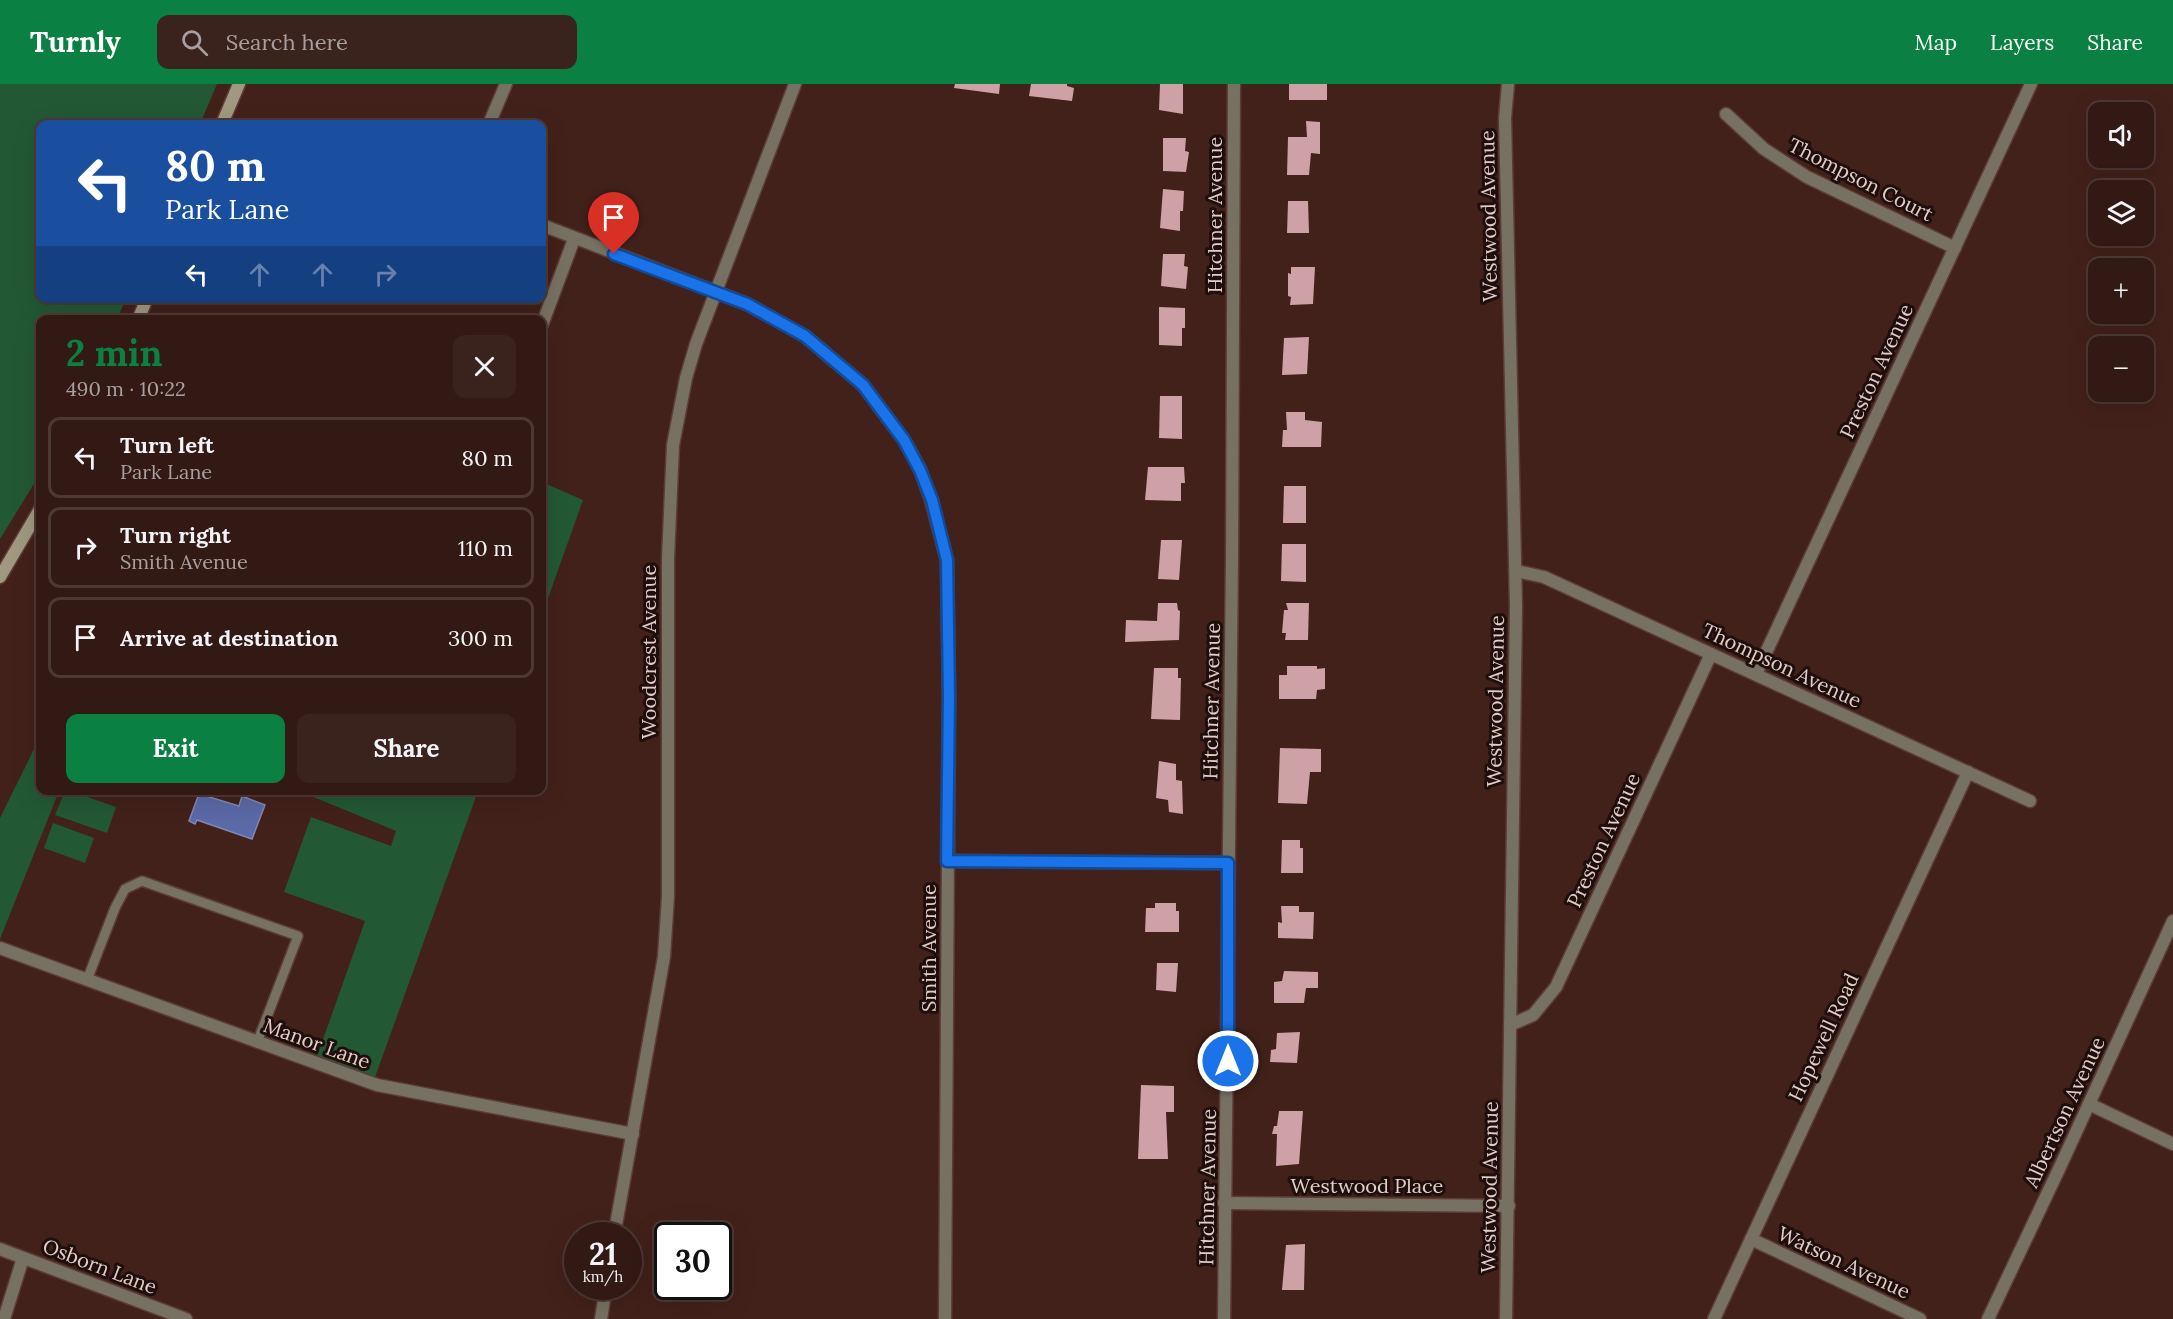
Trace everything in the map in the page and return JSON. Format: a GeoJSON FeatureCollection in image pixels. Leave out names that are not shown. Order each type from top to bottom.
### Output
{"type":"FeatureCollection","features":[{"type":"Feature","properties":{"kind":"street"},"geometry":{"type":"LineString","coordinates":[[224,120],[239,84]]}},
{"type":"Feature","properties":{"kind":"street"},"geometry":{"type":"LineString","coordinates":[[491,120],[506,84]]}},
{"type":"Feature","properties":{"kind":"street","name":"Woodcrest Avenue"},"geometry":{"type":"LineString","coordinates":[[617,1222],[664,957],[668,896],[668,559],[673,445],[689,366],[795,84]]}},
{"type":"Feature","properties":{"kind":"street","name":"Hitchner Avenue"},"geometry":{"type":"LineString","coordinates":[[1224,1319],[1224,1203],[1228,1105],[1234,84]]}},
{"type":"Feature","properties":{"kind":"street","name":"Westwood Avenue"},"geometry":{"type":"LineString","coordinates":[[1506,1319],[1516,571],[1505,118],[1508,84]]}},
{"type":"Feature","properties":{"kind":"street","name":"Preston Avenue"},"geometry":{"type":"LineString","coordinates":[[1756,674],[2031,84]]}},
{"type":"Feature","properties":{"kind":"street","name":"Thompson Court"},"geometry":{"type":"LineString","coordinates":[[1726,114],[1764,149],[1807,177],[1955,248]]}},
{"type":"Feature","properties":{"kind":"street","name":"Smith Avenue"},"geometry":{"type":"LineString","coordinates":[[546,227],[747,304],[805,336],[863,385],[886,414],[904,440],[920,470],[932,500],[947,560],[949,697],[945,1319]]}},
{"type":"Feature","properties":{"kind":"street"},"geometry":{"type":"LineString","coordinates":[[546,315],[574,239]]}},
{"type":"Feature","properties":{"kind":"street"},"geometry":{"type":"LineString","coordinates":[[0,577],[36,516]]}},
{"type":"Feature","properties":{"kind":"street","name":"Thompson Avenue"},"geometry":{"type":"LineString","coordinates":[[1516,571],[1544,577],[2030,801]]}},
{"type":"Feature","properties":{"kind":"street","name":"Preston Avenue"},"geometry":{"type":"LineString","coordinates":[[1510,1025],[1533,1015],[1556,987],[1712,654]]}},
{"type":"Feature","properties":{"kind":"street","name":"Hopewell Road"},"geometry":{"type":"LineString","coordinates":[[1714,1319],[1968,772]]}},
{"type":"Feature","properties":{"kind":"street"},"geometry":{"type":"LineString","coordinates":[[947,861],[1228,863]]}},
{"type":"Feature","properties":{"kind":"street","name":"Albertson Avenue"},"geometry":{"type":"LineString","coordinates":[[1988,1319],[2173,921]]}},
{"type":"Feature","properties":{"kind":"street","name":"Manor Lane"},"geometry":{"type":"LineString","coordinates":[[0,948],[257,1043],[397,1090],[633,1134]]}},
{"type":"Feature","properties":{"kind":"street"},"geometry":{"type":"LineString","coordinates":[[2089,1104],[2173,1144]]}},
{"type":"Feature","properties":{"kind":"street","name":"Westwood Place"},"geometry":{"type":"LineString","coordinates":[[1224,1203],[1509,1206]]}},
{"type":"Feature","properties":{"kind":"street","name":"Watson Avenue"},"geometry":{"type":"LineString","coordinates":[[1751,1239],[1920,1319]]}},
{"type":"Feature","properties":{"kind":"street","name":"Osborn Lane"},"geometry":{"type":"LineString","coordinates":[[0,1249],[186,1319]]}},
{"type":"Feature","properties":{"kind":"street"},"geometry":{"type":"LineString","coordinates":[[4,1319],[23,1258]]}},
{"type":"Feature","properties":{"kind":"street"},"geometry":{"type":"LineString","coordinates":[[601,1319],[604,1300]]}},
{"type":"Feature","properties":{"kind":"lane"},"geometry":{"type":"LineString","coordinates":[[87,980],[115,908],[125,890],[142,881],[298,936],[257,1043]]}},
{"type":"Feature","properties":{"kind":"green space"},"geometry":{"type":"Polygon","coordinates":[[[0,84],[217,84],[202,120],[36,120],[36,303],[124,303],[119,315],[36,315],[36,480],[0,539],[0,84]]]}},
{"type":"Feature","properties":{"kind":"green space"},"geometry":{"type":"Polygon","coordinates":[[[546,484],[583,500],[546,604],[546,484]]]}},
{"type":"Feature","properties":{"kind":"green space"},"geometry":{"type":"Polygon","coordinates":[[[36,745],[36,795],[57,795],[0,939],[0,818],[36,745]]]}},
{"type":"Feature","properties":{"kind":"green space"},"geometry":{"type":"Polygon","coordinates":[[[63,795],[82,795],[116,807],[107,833],[55,815],[63,795]]]}},
{"type":"Feature","properties":{"kind":"green space"},"geometry":{"type":"Polygon","coordinates":[[[309,795],[477,795],[374,1080],[316,1059],[365,921],[284,892],[311,817],[391,846],[396,831],[309,795]]]}},
{"type":"Feature","properties":{"kind":"green space"},"geometry":{"type":"Polygon","coordinates":[[[53,823],[94,838],[85,863],[44,848],[53,823]]]}},
{"type":"Feature","properties":{"kind":"water"},"geometry":{"type":"Polygon","coordinates":[[[199,795],[206,795],[239,806],[242,796],[265,805],[252,839],[197,820],[195,824],[189,821],[199,795]]]}},
{"type":"Feature","properties":{"kind":"building"},"geometry":{"type":"Polygon","coordinates":[[[955,84],[1000,84],[999,94],[954,88],[955,84]]]}},
{"type":"Feature","properties":{"kind":"building"},"geometry":{"type":"Polygon","coordinates":[[[1031,84],[1067,84],[1074,88],[1072,101],[1029,96],[1031,84]]]}},
{"type":"Feature","properties":{"kind":"building"},"geometry":{"type":"Polygon","coordinates":[[[1160,84],[1183,84],[1183,114],[1159,110],[1160,84]]]}},
{"type":"Feature","properties":{"kind":"building"},"geometry":{"type":"Polygon","coordinates":[[[1289,84],[1327,84],[1327,100],[1289,100],[1289,84]]]}},
{"type":"Feature","properties":{"kind":"building"},"geometry":{"type":"Polygon","coordinates":[[[1306,121],[1320,122],[1320,154],[1311,153],[1309,175],[1287,175],[1288,137],[1307,137],[1306,121]]]}},
{"type":"Feature","properties":{"kind":"building"},"geometry":{"type":"Polygon","coordinates":[[[1163,138],[1186,138],[1185,151],[1189,152],[1186,172],[1163,171],[1163,138]]]}},
{"type":"Feature","properties":{"kind":"building"},"geometry":{"type":"Polygon","coordinates":[[[1163,189],[1184,191],[1183,211],[1180,211],[1180,231],[1160,228],[1163,189]]]}},
{"type":"Feature","properties":{"kind":"building"},"geometry":{"type":"Polygon","coordinates":[[[1288,201],[1308,201],[1309,233],[1287,233],[1288,201]]]}},
{"type":"Feature","properties":{"kind":"building"},"geometry":{"type":"Polygon","coordinates":[[[1163,254],[1185,254],[1184,266],[1188,267],[1186,289],[1161,286],[1163,254]]]}},
{"type":"Feature","properties":{"kind":"building"},"geometry":{"type":"Polygon","coordinates":[[[1291,267],[1315,267],[1313,304],[1290,305],[1288,273],[1291,274],[1291,267]]]}},
{"type":"Feature","properties":{"kind":"building"},"geometry":{"type":"Polygon","coordinates":[[[1159,307],[1185,308],[1182,346],[1159,345],[1159,307]]]}},
{"type":"Feature","properties":{"kind":"building"},"geometry":{"type":"Polygon","coordinates":[[[1309,337],[1307,374],[1282,375],[1284,338],[1309,337]]]}},
{"type":"Feature","properties":{"kind":"building"},"geometry":{"type":"Polygon","coordinates":[[[1160,396],[1182,396],[1182,439],[1159,438],[1160,396]]]}},
{"type":"Feature","properties":{"kind":"building"},"geometry":{"type":"Polygon","coordinates":[[[1286,412],[1305,412],[1305,420],[1322,422],[1321,447],[1282,447],[1283,430],[1287,430],[1286,412]]]}},
{"type":"Feature","properties":{"kind":"building"},"geometry":{"type":"Polygon","coordinates":[[[1148,467],[1184,467],[1185,483],[1181,483],[1181,501],[1145,500],[1148,467]]]}},
{"type":"Feature","properties":{"kind":"building"},"geometry":{"type":"Polygon","coordinates":[[[1284,486],[1306,486],[1306,523],[1283,523],[1284,486]]]}},
{"type":"Feature","properties":{"kind":"building"},"geometry":{"type":"Polygon","coordinates":[[[1161,540],[1182,540],[1179,580],[1158,579],[1161,540]]]}},
{"type":"Feature","properties":{"kind":"building"},"geometry":{"type":"Polygon","coordinates":[[[1282,544],[1306,544],[1306,582],[1281,581],[1282,544]]]}},
{"type":"Feature","properties":{"kind":"building"},"geometry":{"type":"Polygon","coordinates":[[[1158,603],[1177,603],[1180,611],[1179,640],[1125,642],[1126,620],[1157,621],[1158,603]]]}},
{"type":"Feature","properties":{"kind":"building"},"geometry":{"type":"Polygon","coordinates":[[[1286,603],[1309,603],[1308,640],[1285,640],[1286,633],[1282,633],[1284,610],[1288,610],[1286,603]]]}},
{"type":"Feature","properties":{"kind":"building"},"geometry":{"type":"Polygon","coordinates":[[[1287,666],[1325,668],[1325,689],[1317,690],[1316,699],[1279,699],[1279,675],[1287,675],[1287,666]]]}},
{"type":"Feature","properties":{"kind":"building"},"geometry":{"type":"Polygon","coordinates":[[[1154,668],[1178,668],[1178,678],[1181,678],[1180,720],[1151,719],[1154,668]]]}},
{"type":"Feature","properties":{"kind":"building"},"geometry":{"type":"Polygon","coordinates":[[[1280,748],[1321,749],[1321,772],[1310,772],[1307,804],[1278,803],[1280,748]]]}},
{"type":"Feature","properties":{"kind":"building"},"geometry":{"type":"Polygon","coordinates":[[[1159,761],[1176,764],[1176,780],[1182,781],[1183,814],[1169,812],[1168,800],[1156,798],[1159,761]]]}},
{"type":"Feature","properties":{"kind":"building"},"geometry":{"type":"Polygon","coordinates":[[[1282,840],[1300,840],[1300,848],[1303,848],[1303,873],[1281,873],[1282,840]]]}},
{"type":"Feature","properties":{"kind":"building"},"geometry":{"type":"Polygon","coordinates":[[[1155,903],[1176,903],[1176,911],[1179,911],[1179,932],[1145,932],[1146,908],[1155,908],[1155,903]]]}},
{"type":"Feature","properties":{"kind":"building"},"geometry":{"type":"Polygon","coordinates":[[[1281,906],[1299,906],[1299,912],[1314,912],[1313,939],[1278,938],[1278,922],[1282,923],[1281,906]]]}},
{"type":"Feature","properties":{"kind":"building"},"geometry":{"type":"Polygon","coordinates":[[[1157,963],[1178,963],[1176,992],[1156,990],[1157,963]]]}},
{"type":"Feature","properties":{"kind":"building"},"geometry":{"type":"Polygon","coordinates":[[[1284,971],[1318,972],[1318,988],[1306,988],[1304,1003],[1274,1003],[1274,982],[1282,981],[1284,971]]]}},
{"type":"Feature","properties":{"kind":"building"},"geometry":{"type":"Polygon","coordinates":[[[1300,1032],[1297,1063],[1270,1062],[1271,1050],[1276,1049],[1277,1033],[1300,1032]]]}},
{"type":"Feature","properties":{"kind":"building"},"geometry":{"type":"Polygon","coordinates":[[[1141,1085],[1174,1086],[1174,1112],[1166,1112],[1168,1159],[1138,1159],[1141,1085]]]}},
{"type":"Feature","properties":{"kind":"building"},"geometry":{"type":"Polygon","coordinates":[[[1279,1111],[1303,1111],[1299,1164],[1276,1166],[1277,1134],[1272,1134],[1274,1126],[1277,1126],[1279,1111]]]}},
{"type":"Feature","properties":{"kind":"building"},"geometry":{"type":"Polygon","coordinates":[[[1305,1244],[1304,1290],[1282,1290],[1286,1245],[1305,1244]]]}},
{"type":"Feature","properties":{"kind":"route"},"geometry":{"type":"LineString","coordinates":[[614,254],[747,304],[805,336],[863,385],[904,440],[920,470],[932,500],[947,560],[949,697],[947,861],[1228,863],[1228,1061]]}}]}
